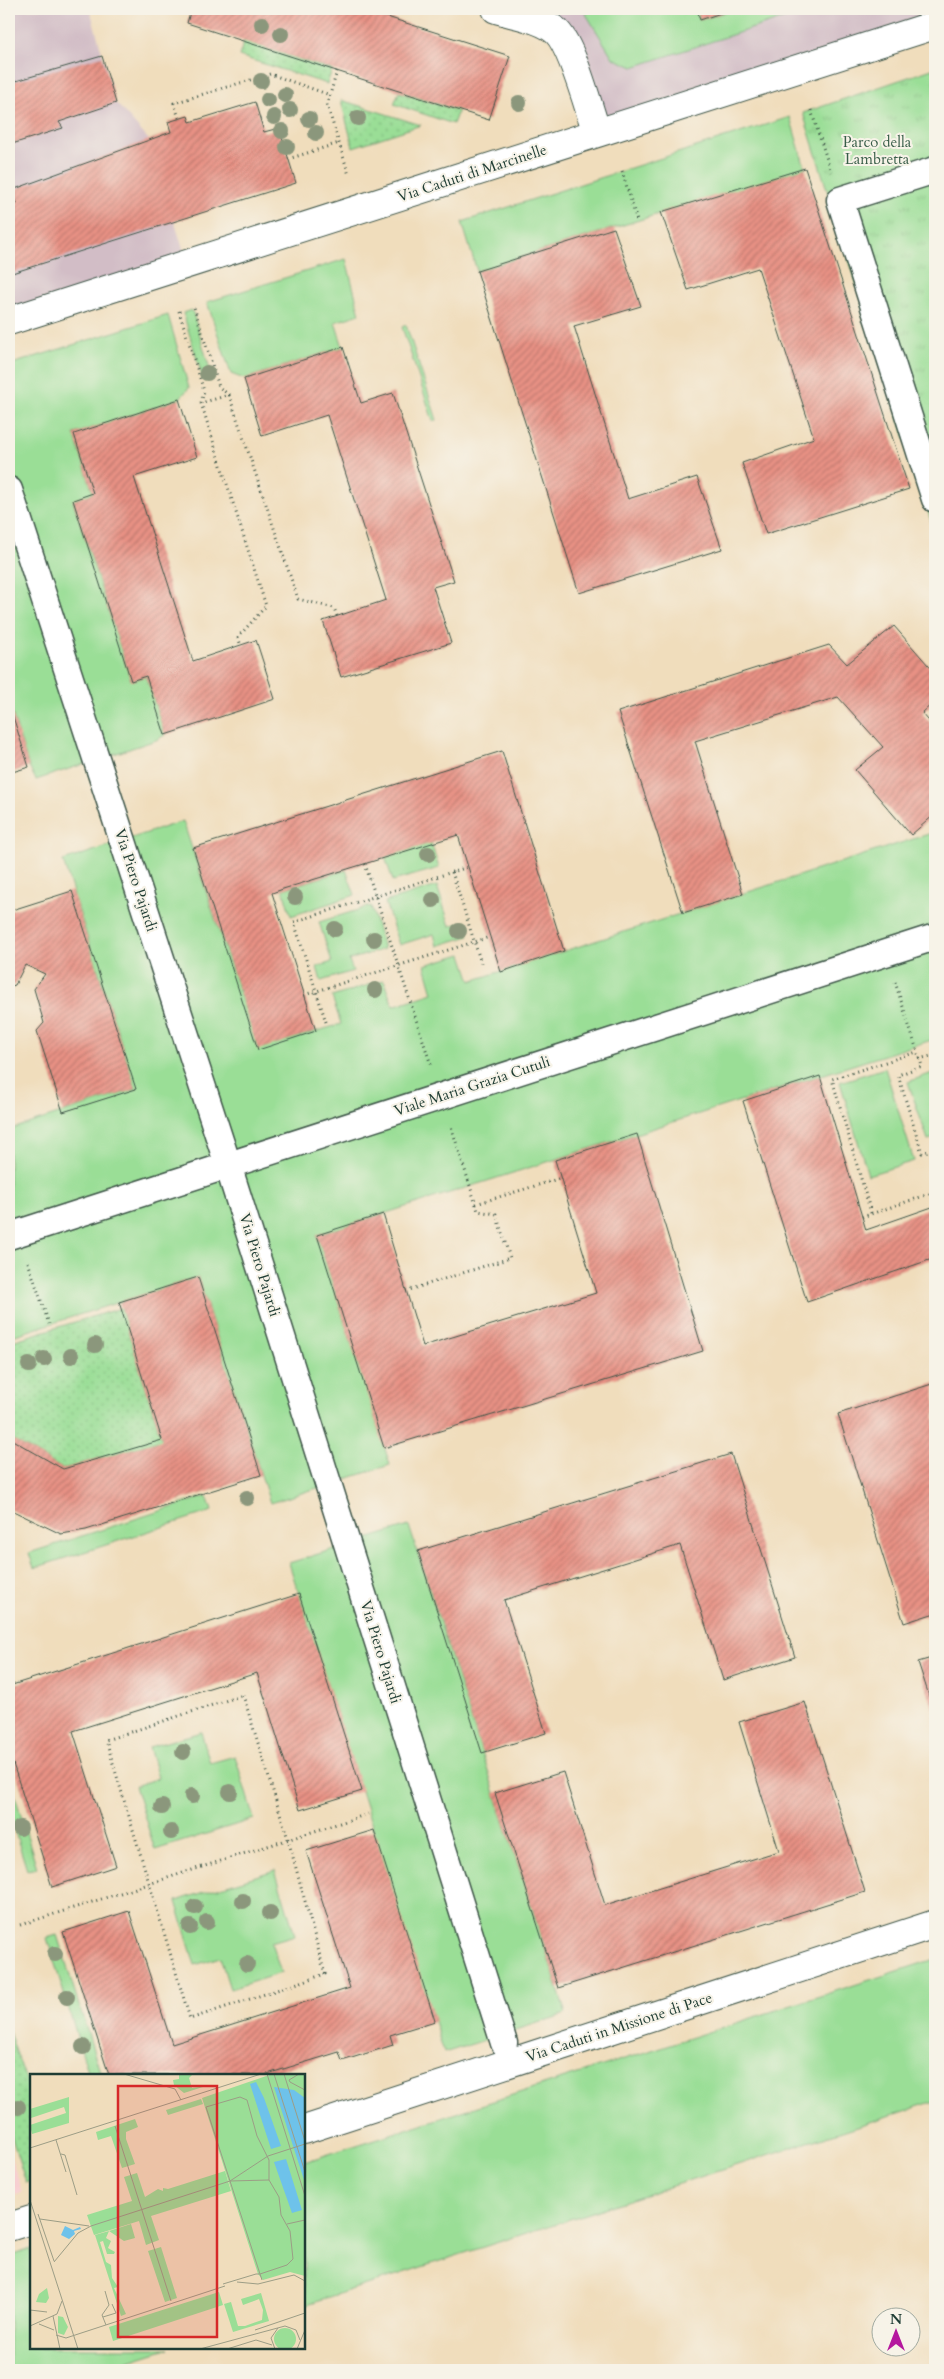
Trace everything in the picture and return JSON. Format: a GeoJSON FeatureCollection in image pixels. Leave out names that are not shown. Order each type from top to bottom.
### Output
{"type":"FeatureCollection","features":[{"type":"Feature","properties":{"kind":"street"},"geometry":{"type":"LineString","coordinates":[[496,9],[544,24],[557,32],[567,46],[597,133]]}},
{"type":"Feature","properties":{"kind":"street","name":"Via Caduti di Marcinelle"},"geometry":{"type":"LineString","coordinates":[[9,321],[935,24]]}},
{"type":"Feature","properties":{"kind":"street"},"geometry":{"type":"LineString","coordinates":[[935,170],[840,200],[935,498]]}},
{"type":"Feature","properties":{"kind":"street","name":"Via Piero Pajardi"},"geometry":{"type":"LineString","coordinates":[[9,490],[228,1164],[504,2043]]}},
{"type":"Feature","properties":{"kind":"street","name":"Viale Maria Grazia Cutuli"},"geometry":{"type":"LineString","coordinates":[[9,1236],[935,937]]}},
{"type":"Feature","properties":{"kind":"street","name":"Via Caduti in Missione di Pace"},"geometry":{"type":"LineString","coordinates":[[305,2130],[935,1924]]}},
{"type":"Feature","properties":{"kind":"street"},"geometry":{"type":"LineString","coordinates":[[9,2227],[30,2220]]}},
{"type":"Feature","properties":{"kind":"path"},"geometry":{"type":"LineString","coordinates":[[337,71],[327,105],[349,175]]}},
{"type":"Feature","properties":{"kind":"path"},"geometry":{"type":"LineString","coordinates":[[178,118],[174,103],[270,74],[330,95]]}},
{"type":"Feature","properties":{"kind":"path"},"geometry":{"type":"LineString","coordinates":[[811,110],[840,200]]}},
{"type":"Feature","properties":{"kind":"path"},"geometry":{"type":"LineString","coordinates":[[288,159],[339,143]]}},
{"type":"Feature","properties":{"kind":"path"},"geometry":{"type":"LineString","coordinates":[[622,171],[637,221]]}},
{"type":"Feature","properties":{"kind":"path"},"geometry":{"type":"LineString","coordinates":[[194,306],[219,387],[229,395],[298,599],[334,608],[337,616]]}},
{"type":"Feature","properties":{"kind":"path"},"geometry":{"type":"LineString","coordinates":[[178,311],[204,391],[201,404],[266,606],[238,637],[241,646]]}},
{"type":"Feature","properties":{"kind":"path"},"geometry":{"type":"LineString","coordinates":[[201,404],[229,395]]}},
{"type":"Feature","properties":{"kind":"path"},"geometry":{"type":"LineString","coordinates":[[326,1022],[294,922],[468,867]]}},
{"type":"Feature","properties":{"kind":"path"},"geometry":{"type":"LineString","coordinates":[[452,872],[481,963]]}},
{"type":"Feature","properties":{"kind":"path"},"geometry":{"type":"LineString","coordinates":[[304,995],[490,937]]}},
{"type":"Feature","properties":{"kind":"path"},"geometry":{"type":"LineString","coordinates":[[886,953],[922,1066],[898,1074],[922,1153],[935,1149]]}},
{"type":"Feature","properties":{"kind":"path"},"geometry":{"type":"LineString","coordinates":[[871,1213],[832,1079],[917,1052]]}},
{"type":"Feature","properties":{"kind":"path"},"geometry":{"type":"LineString","coordinates":[[919,1060],[935,1055]]}},
{"type":"Feature","properties":{"kind":"path"},"geometry":{"type":"LineString","coordinates":[[476,1204],[561,1178]]}},
{"type":"Feature","properties":{"kind":"path"},"geometry":{"type":"LineString","coordinates":[[862,1217],[935,1192]]}},
{"type":"Feature","properties":{"kind":"path"},"geometry":{"type":"LineString","coordinates":[[244,1695],[288,1839],[325,1974],[190,2019],[106,1740],[244,1695]]}},
{"type":"Feature","properties":{"kind":"path"},"geometry":{"type":"LineString","coordinates":[[20,1925],[368,1814]]}},
{"type":"Feature","properties":{"kind":"shaded area"},"geometry":{"type":"Polygon","coordinates":[[[9,9],[90,9],[116,103],[148,139],[188,264],[9,321],[9,9]]]}},
{"type":"Feature","properties":{"kind":"shaded area"},"geometry":{"type":"Polygon","coordinates":[[[496,9],[935,9],[935,25],[597,133],[567,46],[496,9]]]}},
{"type":"Feature","properties":{"kind":"shaded area"},"geometry":{"type":"Polygon","coordinates":[[[9,2153],[23,2192],[9,2196],[9,2153]]]}},
{"type":"Feature","properties":{"kind":"green space"},"geometry":{"type":"Polygon","coordinates":[[[583,9],[697,9],[700,20],[734,9],[812,9],[633,67],[613,58],[583,9]]]}},
{"type":"Feature","properties":{"kind":"green space"},"geometry":{"type":"Polygon","coordinates":[[[244,41],[332,70],[327,84],[239,56],[244,41]]]}},
{"type":"Feature","properties":{"kind":"green space","name":"Parco della Lambretta"},"geometry":{"type":"Polygon","coordinates":[[[935,68],[935,534],[803,113],[935,68]]]}},
{"type":"Feature","properties":{"kind":"green space"},"geometry":{"type":"Polygon","coordinates":[[[399,92],[458,111],[453,124],[394,104],[399,92]]]}},
{"type":"Feature","properties":{"kind":"green space"},"geometry":{"type":"Polygon","coordinates":[[[341,100],[421,125],[353,147],[341,100]]]}},
{"type":"Feature","properties":{"kind":"green space"},"geometry":{"type":"Polygon","coordinates":[[[790,117],[805,168],[477,271],[462,222],[790,117]]]}},
{"type":"Feature","properties":{"kind":"green space"},"geometry":{"type":"Polygon","coordinates":[[[346,259],[360,314],[335,322],[343,347],[244,379],[231,374],[207,302],[346,259]]]}},
{"type":"Feature","properties":{"kind":"green space"},"geometry":{"type":"Polygon","coordinates":[[[192,310],[212,376],[203,379],[183,313],[192,310]]]}},
{"type":"Feature","properties":{"kind":"green space"},"geometry":{"type":"Polygon","coordinates":[[[168,315],[189,388],[179,399],[74,434],[93,493],[73,501],[131,681],[146,676],[165,735],[156,740],[36,780],[29,767],[9,703],[9,365],[168,315]]]}},
{"type":"Feature","properties":{"kind":"green space"},"geometry":{"type":"Polygon","coordinates":[[[406,325],[437,420],[433,421],[402,327],[406,325]]]}},
{"type":"Feature","properties":{"kind":"green space"},"geometry":{"type":"Polygon","coordinates":[[[183,821],[258,1049],[341,1024],[332,997],[384,980],[393,1006],[433,993],[425,965],[462,954],[471,981],[935,832],[935,1039],[317,1235],[390,1465],[270,1503],[198,1277],[9,1337],[9,1130],[136,1089],[63,861],[183,821]]]}},
{"type":"Feature","properties":{"kind":"green space"},"geometry":{"type":"Polygon","coordinates":[[[431,843],[439,868],[393,881],[385,857],[431,843]]]}},
{"type":"Feature","properties":{"kind":"green space"},"geometry":{"type":"Polygon","coordinates":[[[346,870],[355,895],[291,916],[283,889],[346,870]]]}},
{"type":"Feature","properties":{"kind":"green space"},"geometry":{"type":"Polygon","coordinates":[[[437,886],[450,926],[464,922],[469,936],[437,946],[434,934],[399,945],[385,902],[437,886]]]}},
{"type":"Feature","properties":{"kind":"green space"},"geometry":{"type":"Polygon","coordinates":[[[371,906],[384,949],[349,960],[353,971],[321,981],[317,967],[332,962],[319,922],[371,906]]]}},
{"type":"Feature","properties":{"kind":"green space"},"geometry":{"type":"Polygon","coordinates":[[[885,1068],[914,1161],[868,1175],[840,1082],[885,1068]]]}},
{"type":"Feature","properties":{"kind":"green space"},"geometry":{"type":"Polygon","coordinates":[[[935,1072],[935,1138],[928,1140],[908,1082],[935,1072]]]}},
{"type":"Feature","properties":{"kind":"green space"},"geometry":{"type":"Polygon","coordinates":[[[121,1308],[162,1440],[63,1469],[9,1438],[9,1342],[121,1308]]]}},
{"type":"Feature","properties":{"kind":"green space"},"geometry":{"type":"Polygon","coordinates":[[[207,1496],[212,1511],[34,1568],[29,1553],[207,1496]]]}},
{"type":"Feature","properties":{"kind":"green space"},"geometry":{"type":"Polygon","coordinates":[[[409,1526],[566,2014],[444,2053],[289,1563],[409,1526]]]}},
{"type":"Feature","properties":{"kind":"green space"},"geometry":{"type":"Polygon","coordinates":[[[201,1732],[210,1763],[235,1756],[254,1819],[155,1850],[135,1786],[158,1778],[149,1747],[201,1732]]]}},
{"type":"Feature","properties":{"kind":"green space"},"geometry":{"type":"Polygon","coordinates":[[[9,1776],[37,1868],[27,1870],[9,1813],[9,1776]]]}},
{"type":"Feature","properties":{"kind":"green space"},"geometry":{"type":"Polygon","coordinates":[[[275,1870],[295,1935],[271,1942],[281,1973],[230,1989],[220,1957],[195,1965],[176,1901],[275,1870]]]}},
{"type":"Feature","properties":{"kind":"green space"},"geometry":{"type":"Polygon","coordinates":[[[57,1935],[101,2074],[89,2074],[47,1938],[57,1935]]]}},
{"type":"Feature","properties":{"kind":"green space"},"geometry":{"type":"Polygon","coordinates":[[[935,1959],[935,2101],[305,2305],[305,2162],[935,1959]]]}},
{"type":"Feature","properties":{"kind":"green space"},"geometry":{"type":"Polygon","coordinates":[[[9,2032],[30,2091],[30,2181],[26,2183],[9,2129],[9,2032]]]}},
{"type":"Feature","properties":{"kind":"green space"},"geometry":{"type":"Polygon","coordinates":[[[30,2249],[30,2349],[167,2349],[101,2370],[9,2370],[9,2257],[30,2249]]]}},
{"type":"Feature","properties":{"kind":"building"},"geometry":{"type":"Polygon","coordinates":[[[191,9],[362,9],[510,56],[489,120],[187,23],[191,9]]]}},
{"type":"Feature","properties":{"kind":"building"},"geometry":{"type":"Polygon","coordinates":[[[697,9],[733,9],[700,20],[697,9]]]}},
{"type":"Feature","properties":{"kind":"building"},"geometry":{"type":"Polygon","coordinates":[[[102,56],[116,103],[59,122],[63,128],[12,144],[14,152],[9,154],[9,83],[102,56]]]}},
{"type":"Feature","properties":{"kind":"building"},"geometry":{"type":"Polygon","coordinates":[[[255,102],[264,132],[279,128],[296,183],[9,274],[9,207],[17,204],[12,190],[171,132],[168,122],[188,116],[190,122],[255,102]]]}},
{"type":"Feature","properties":{"kind":"building"},"geometry":{"type":"Polygon","coordinates":[[[805,168],[909,489],[766,534],[742,463],[814,438],[758,268],[688,290],[661,212],[805,168]]]}},
{"type":"Feature","properties":{"kind":"building"},"geometry":{"type":"Polygon","coordinates":[[[614,228],[641,306],[574,326],[628,499],[697,477],[722,549],[579,593],[477,271],[614,228]]]}},
{"type":"Feature","properties":{"kind":"building"},"geometry":{"type":"Polygon","coordinates":[[[343,347],[361,403],[393,393],[454,581],[433,587],[451,643],[341,677],[323,621],[386,600],[327,415],[262,436],[244,379],[343,347]]]}},
{"type":"Feature","properties":{"kind":"building"},"geometry":{"type":"Polygon","coordinates":[[[179,399],[197,457],[134,477],[193,661],[256,640],[275,699],[165,735],[146,676],[131,681],[73,500],[93,493],[74,434],[179,399]]]}},
{"type":"Feature","properties":{"kind":"building"},"geometry":{"type":"Polygon","coordinates":[[[894,626],[935,673],[935,701],[922,713],[935,728],[935,814],[911,835],[855,770],[883,747],[838,697],[695,741],[743,894],[683,913],[618,712],[829,645],[847,664],[894,626]]]}},
{"type":"Feature","properties":{"kind":"building"},"geometry":{"type":"Polygon","coordinates":[[[9,704],[29,767],[9,773],[9,704]]]}},
{"type":"Feature","properties":{"kind":"building"},"geometry":{"type":"Polygon","coordinates":[[[502,751],[564,951],[501,972],[458,835],[283,889],[272,893],[316,1031],[258,1050],[193,848],[502,751]]]}},
{"type":"Feature","properties":{"kind":"building"},"geometry":{"type":"Polygon","coordinates":[[[72,891],[136,1089],[63,1112],[37,1031],[44,1023],[34,989],[45,974],[25,965],[15,985],[9,987],[9,911],[72,891]]]}},
{"type":"Feature","properties":{"kind":"building"},"geometry":{"type":"Polygon","coordinates":[[[820,1076],[866,1230],[935,1206],[935,1258],[807,1302],[743,1101],[820,1076]]]}},
{"type":"Feature","properties":{"kind":"building"},"geometry":{"type":"Polygon","coordinates":[[[637,1134],[703,1351],[384,1448],[317,1235],[383,1214],[423,1346],[596,1293],[555,1160],[637,1134]]]}},
{"type":"Feature","properties":{"kind":"building"},"geometry":{"type":"Polygon","coordinates":[[[198,1277],[261,1475],[86,1530],[61,1534],[9,1509],[9,1438],[63,1469],[162,1440],[119,1302],[198,1277]]]}},
{"type":"Feature","properties":{"kind":"building"},"geometry":{"type":"Polygon","coordinates":[[[935,1383],[935,1613],[904,1623],[838,1414],[935,1383]]]}},
{"type":"Feature","properties":{"kind":"building"},"geometry":{"type":"Polygon","coordinates":[[[731,1454],[795,1657],[723,1680],[680,1545],[504,1600],[546,1733],[482,1753],[418,1551],[731,1454]]]}},
{"type":"Feature","properties":{"kind":"building"},"geometry":{"type":"Polygon","coordinates":[[[299,1594],[362,1791],[300,1810],[257,1673],[73,1731],[116,1866],[52,1887],[9,1751],[9,1686],[299,1594]]]}},
{"type":"Feature","properties":{"kind":"building"},"geometry":{"type":"Polygon","coordinates":[[[935,1657],[935,1714],[918,1662],[935,1657]]]}},
{"type":"Feature","properties":{"kind":"building"},"geometry":{"type":"Polygon","coordinates":[[[805,1702],[865,1892],[558,1988],[495,1793],[563,1772],[605,1905],[779,1851],[739,1722],[805,1702]]]}},
{"type":"Feature","properties":{"kind":"building"},"geometry":{"type":"Polygon","coordinates":[[[374,1830],[435,2021],[390,2035],[393,2045],[342,2061],[339,2052],[267,2074],[109,2074],[63,1932],[129,1911],[172,2044],[350,1988],[306,1851],[374,1830]]]}}]}
